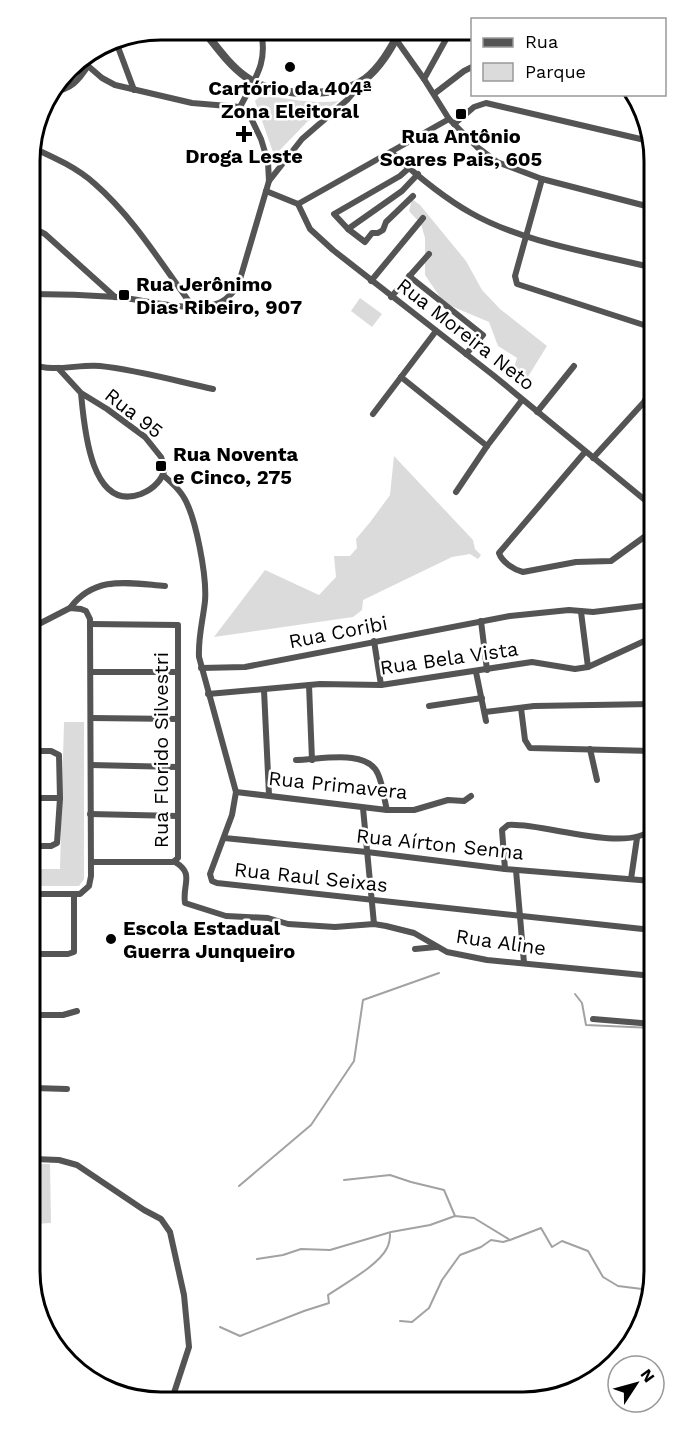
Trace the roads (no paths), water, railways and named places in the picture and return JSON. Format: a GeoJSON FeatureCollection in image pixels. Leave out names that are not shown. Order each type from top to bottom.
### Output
{"type":"FeatureCollection","features":[{"type":"Feature","properties":{"kind":"street"},"geometry":{"type":"LineString","coordinates":[[211,40],[230,63],[253,82],[276,90],[300,93],[343,88],[365,79]]}},
{"type":"Feature","properties":{"kind":"street"},"geometry":{"type":"LineString","coordinates":[[240,107],[262,64],[264,53],[262,40]]}},
{"type":"Feature","properties":{"kind":"street"},"geometry":{"type":"LineString","coordinates":[[269,181],[302,139],[347,100],[379,65],[395,40]]}},
{"type":"Feature","properties":{"kind":"street"},"geometry":{"type":"LineString","coordinates":[[401,40],[449,119],[477,147],[497,162],[542,179],[644,206]]}},
{"type":"Feature","properties":{"kind":"street"},"geometry":{"type":"LineString","coordinates":[[424,79],[446,40]]}},
{"type":"Feature","properties":{"kind":"street"},"geometry":{"type":"LineString","coordinates":[[119,48],[134,90]]}},
{"type":"Feature","properties":{"kind":"street"},"geometry":{"type":"LineString","coordinates":[[41,294],[116,297],[193,307],[223,302],[238,286],[269,181],[268,162],[261,139],[250,116],[240,107],[192,103],[115,85],[88,66],[80,78],[69,88],[64,89]]}},
{"type":"Feature","properties":{"kind":"street"},"geometry":{"type":"LineString","coordinates":[[434,94],[471,68]]}},
{"type":"Feature","properties":{"kind":"street"},"geometry":{"type":"LineString","coordinates":[[454,124],[474,107],[486,104],[641,139]]}},
{"type":"Feature","properties":{"kind":"street"},"geometry":{"type":"LineString","coordinates":[[266,191],[298,204],[449,119]]}},
{"type":"Feature","properties":{"kind":"street"},"geometry":{"type":"LineString","coordinates":[[41,152],[77,170],[121,210],[193,307]]}},
{"type":"Feature","properties":{"kind":"street"},"geometry":{"type":"LineString","coordinates":[[391,152],[409,168],[471,213],[526,236],[644,265]]}},
{"type":"Feature","properties":{"kind":"street"},"geometry":{"type":"LineString","coordinates":[[409,168],[400,176],[334,214],[365,242],[372,233],[383,230],[386,222],[413,196]]}},
{"type":"Feature","properties":{"kind":"street"},"geometry":{"type":"LineString","coordinates":[[348,229],[402,191],[418,174]]}},
{"type":"Feature","properties":{"kind":"street"},"geometry":{"type":"LineString","coordinates":[[542,179],[515,276],[517,284],[644,325]]}},
{"type":"Feature","properties":{"kind":"street","name":"Rua Moreira Neto"},"geometry":{"type":"LineString","coordinates":[[298,204],[310,229],[371,281],[466,354],[644,498]]}},
{"type":"Feature","properties":{"kind":"street"},"geometry":{"type":"LineString","coordinates":[[371,281],[423,218]]}},
{"type":"Feature","properties":{"kind":"street"},"geometry":{"type":"LineString","coordinates":[[41,232],[116,297]]}},
{"type":"Feature","properties":{"kind":"street"},"geometry":{"type":"LineString","coordinates":[[391,297],[429,254]]}},
{"type":"Feature","properties":{"kind":"street"},"geometry":{"type":"LineString","coordinates":[[409,276],[483,335],[466,354]]}},
{"type":"Feature","properties":{"kind":"street"},"geometry":{"type":"LineString","coordinates":[[374,414],[436,331]]}},
{"type":"Feature","properties":{"kind":"street"},"geometry":{"type":"LineString","coordinates":[[41,366],[112,367],[213,389]]}},
{"type":"Feature","properties":{"kind":"street"},"geometry":{"type":"LineString","coordinates":[[537,412],[574,366]]}},
{"type":"Feature","properties":{"kind":"street","name":"Rua 95"},"geometry":{"type":"LineString","coordinates":[[58,368],[81,393],[107,409],[154,446],[165,468],[163,475],[154,486],[142,494],[127,497],[117,495],[100,479],[91,460],[84,427],[81,393]]}},
{"type":"Feature","properties":{"kind":"street"},"geometry":{"type":"LineString","coordinates":[[401,377],[487,446]]}},
{"type":"Feature","properties":{"kind":"street"},"geometry":{"type":"LineString","coordinates":[[456,492],[522,400]]}},
{"type":"Feature","properties":{"kind":"street"},"geometry":{"type":"LineString","coordinates":[[593,458],[644,402]]}},
{"type":"Feature","properties":{"kind":"street"},"geometry":{"type":"LineString","coordinates":[[585,452],[499,553],[501,558],[515,570],[523,572],[576,562],[611,561],[644,537]]}},
{"type":"Feature","properties":{"kind":"street","name":"Rua Raul Seixas"},"geometry":{"type":"LineString","coordinates":[[163,475],[179,491],[188,505],[205,576],[205,601],[199,636],[201,668],[236,792],[232,815],[210,874],[214,883],[643,929]]}},
{"type":"Feature","properties":{"kind":"street"},"geometry":{"type":"LineString","coordinates":[[41,623],[70,608],[89,589],[100,585],[165,586]]}},
{"type":"Feature","properties":{"kind":"street","name":"Rua Coribi"},"geometry":{"type":"LineString","coordinates":[[201,668],[244,667],[481,621],[569,610],[593,612],[644,606]]}},
{"type":"Feature","properties":{"kind":"street"},"geometry":{"type":"LineString","coordinates":[[40,894],[80,894],[89,886],[91,862],[90,624],[86,612],[70,608]]}},
{"type":"Feature","properties":{"kind":"street"},"geometry":{"type":"LineString","coordinates":[[581,612],[588,667]]}},
{"type":"Feature","properties":{"kind":"street","name":"Rua Florido Silvestri"},"geometry":{"type":"LineString","coordinates":[[90,624],[178,621],[178,858],[175,862],[91,862]]}},
{"type":"Feature","properties":{"kind":"street"},"geometry":{"type":"LineString","coordinates":[[481,621],[487,670]]}},
{"type":"Feature","properties":{"kind":"street"},"geometry":{"type":"LineString","coordinates":[[374,641],[381,686]]}},
{"type":"Feature","properties":{"kind":"street","name":"Rua Bela Vista"},"geometry":{"type":"LineString","coordinates":[[208,694],[309,685],[381,686],[476,672],[516,663],[532,662],[575,669],[588,667],[644,641]]}},
{"type":"Feature","properties":{"kind":"street"},"geometry":{"type":"LineString","coordinates":[[91,672],[178,672]]}},
{"type":"Feature","properties":{"kind":"street"},"geometry":{"type":"LineString","coordinates":[[476,672],[486,722]]}},
{"type":"Feature","properties":{"kind":"street"},"geometry":{"type":"LineString","coordinates":[[309,685],[312,760]]}},
{"type":"Feature","properties":{"kind":"street"},"geometry":{"type":"LineString","coordinates":[[264,690],[269,795]]}},
{"type":"Feature","properties":{"kind":"street"},"geometry":{"type":"LineString","coordinates":[[429,706],[482,698]]}},
{"type":"Feature","properties":{"kind":"street"},"geometry":{"type":"LineString","coordinates":[[485,712],[582,704],[644,704]]}},
{"type":"Feature","properties":{"kind":"street"},"geometry":{"type":"LineString","coordinates":[[521,708],[525,740],[530,748],[643,751]]}},
{"type":"Feature","properties":{"kind":"street"},"geometry":{"type":"LineString","coordinates":[[91,718],[177,719]]}},
{"type":"Feature","properties":{"kind":"street"},"geometry":{"type":"LineString","coordinates":[[590,749],[597,780]]}},
{"type":"Feature","properties":{"kind":"street"},"geometry":{"type":"LineString","coordinates":[[40,751],[51,751],[58,755],[60,798],[58,841],[51,846],[40,846]]}},
{"type":"Feature","properties":{"kind":"street"},"geometry":{"type":"LineString","coordinates":[[296,760],[350,757],[366,760],[378,773],[387,810]]}},
{"type":"Feature","properties":{"kind":"street"},"geometry":{"type":"LineString","coordinates":[[91,765],[177,767]]}},
{"type":"Feature","properties":{"kind":"street","name":"Rua Primavera"},"geometry":{"type":"LineString","coordinates":[[236,792],[387,810],[414,810],[448,800],[464,801],[471,796]]}},
{"type":"Feature","properties":{"kind":"street"},"geometry":{"type":"LineString","coordinates":[[40,798],[60,798]]}},
{"type":"Feature","properties":{"kind":"street"},"geometry":{"type":"LineString","coordinates":[[363,808],[374,924]]}},
{"type":"Feature","properties":{"kind":"street"},"geometry":{"type":"LineString","coordinates":[[90,814],[178,816]]}},
{"type":"Feature","properties":{"kind":"street"},"geometry":{"type":"LineString","coordinates":[[505,869],[502,830],[512,825],[579,835],[637,838],[643,834]]}},
{"type":"Feature","properties":{"kind":"street","name":"Rua Aírton Senna"},"geometry":{"type":"LineString","coordinates":[[224,838],[505,869],[643,881]]}},
{"type":"Feature","properties":{"kind":"street"},"geometry":{"type":"LineString","coordinates":[[632,879],[637,838]]}},
{"type":"Feature","properties":{"kind":"street","name":"Rua Aline"},"geometry":{"type":"LineString","coordinates":[[175,862],[182,866],[187,874],[185,903],[207,912],[226,916],[268,918],[288,924],[313,926],[374,924],[414,933],[436,947],[467,957],[643,975]]}},
{"type":"Feature","properties":{"kind":"street"},"geometry":{"type":"LineString","coordinates":[[516,870],[524,963]]}},
{"type":"Feature","properties":{"kind":"street"},"geometry":{"type":"LineString","coordinates":[[40,954],[74,952],[74,895]]}},
{"type":"Feature","properties":{"kind":"street"},"geometry":{"type":"LineString","coordinates":[[415,949],[436,947]]}},
{"type":"Feature","properties":{"kind":"street"},"geometry":{"type":"LineString","coordinates":[[40,1015],[63,1015],[76,1011]]}},
{"type":"Feature","properties":{"kind":"street"},"geometry":{"type":"LineString","coordinates":[[593,1020],[643,1023]]}},
{"type":"Feature","properties":{"kind":"street"},"geometry":{"type":"LineString","coordinates":[[40,1088],[67,1089]]}},
{"type":"Feature","properties":{"kind":"street"},"geometry":{"type":"LineString","coordinates":[[40,1159],[59,1160],[76,1165],[161,1219],[167,1227],[184,1294],[189,1347],[174,1392]]}},
{"type":"Feature","properties":{"kind":"waterway"},"geometry":{"type":"LineString","coordinates":[[239,1186],[311,1125],[354,1061],[363,1000],[439,973]]}},
{"type":"Feature","properties":{"kind":"waterway"},"geometry":{"type":"LineString","coordinates":[[575,994],[582,1003],[586,1025],[643,1028]]}},
{"type":"Feature","properties":{"kind":"waterway"},"geometry":{"type":"LineString","coordinates":[[344,1180],[390,1175],[444,1190],[455,1216]]}},
{"type":"Feature","properties":{"kind":"waterway"},"geometry":{"type":"LineString","coordinates":[[257,1259],[283,1255],[301,1249],[330,1250],[391,1232],[430,1225],[455,1216],[474,1218],[510,1240],[541,1228],[552,1247],[562,1241],[588,1251],[603,1277],[618,1286],[642,1289]]}},
{"type":"Feature","properties":{"kind":"waterway"},"geometry":{"type":"LineString","coordinates":[[220,1327],[240,1336],[329,1303],[328,1295],[377,1261],[387,1248],[390,1234]]}},
{"type":"Feature","properties":{"kind":"waterway"},"geometry":{"type":"LineString","coordinates":[[400,1321],[412,1322],[429,1308],[442,1280],[460,1255],[481,1247],[491,1240],[503,1242],[510,1240]]}},
{"type":"Feature","properties":{"kind":"place","name":"Cartório da 404ª Zona Eleitoral"},"geometry":{"type":"Point","coordinates":[290,67]}},
{"type":"Feature","properties":{"kind":"place","name":"Rua Antônio Soares Pais, 605"},"geometry":{"type":"Point","coordinates":[461,114]}},
{"type":"Feature","properties":{"kind":"place","name":"Droga Leste"},"geometry":{"type":"Point","coordinates":[244,134]}},
{"type":"Feature","properties":{"kind":"place","name":"Rua Jerônimo Dias Ribeiro, 907"},"geometry":{"type":"Point","coordinates":[124,295]}},
{"type":"Feature","properties":{"kind":"place","name":"Rua Noventa e Cinco, 275"},"geometry":{"type":"Point","coordinates":[161,466]}},
{"type":"Feature","properties":{"kind":"place","name":"Escola Estadual Guerra Junqueiro"},"geometry":{"type":"Point","coordinates":[111,939]}}]}
